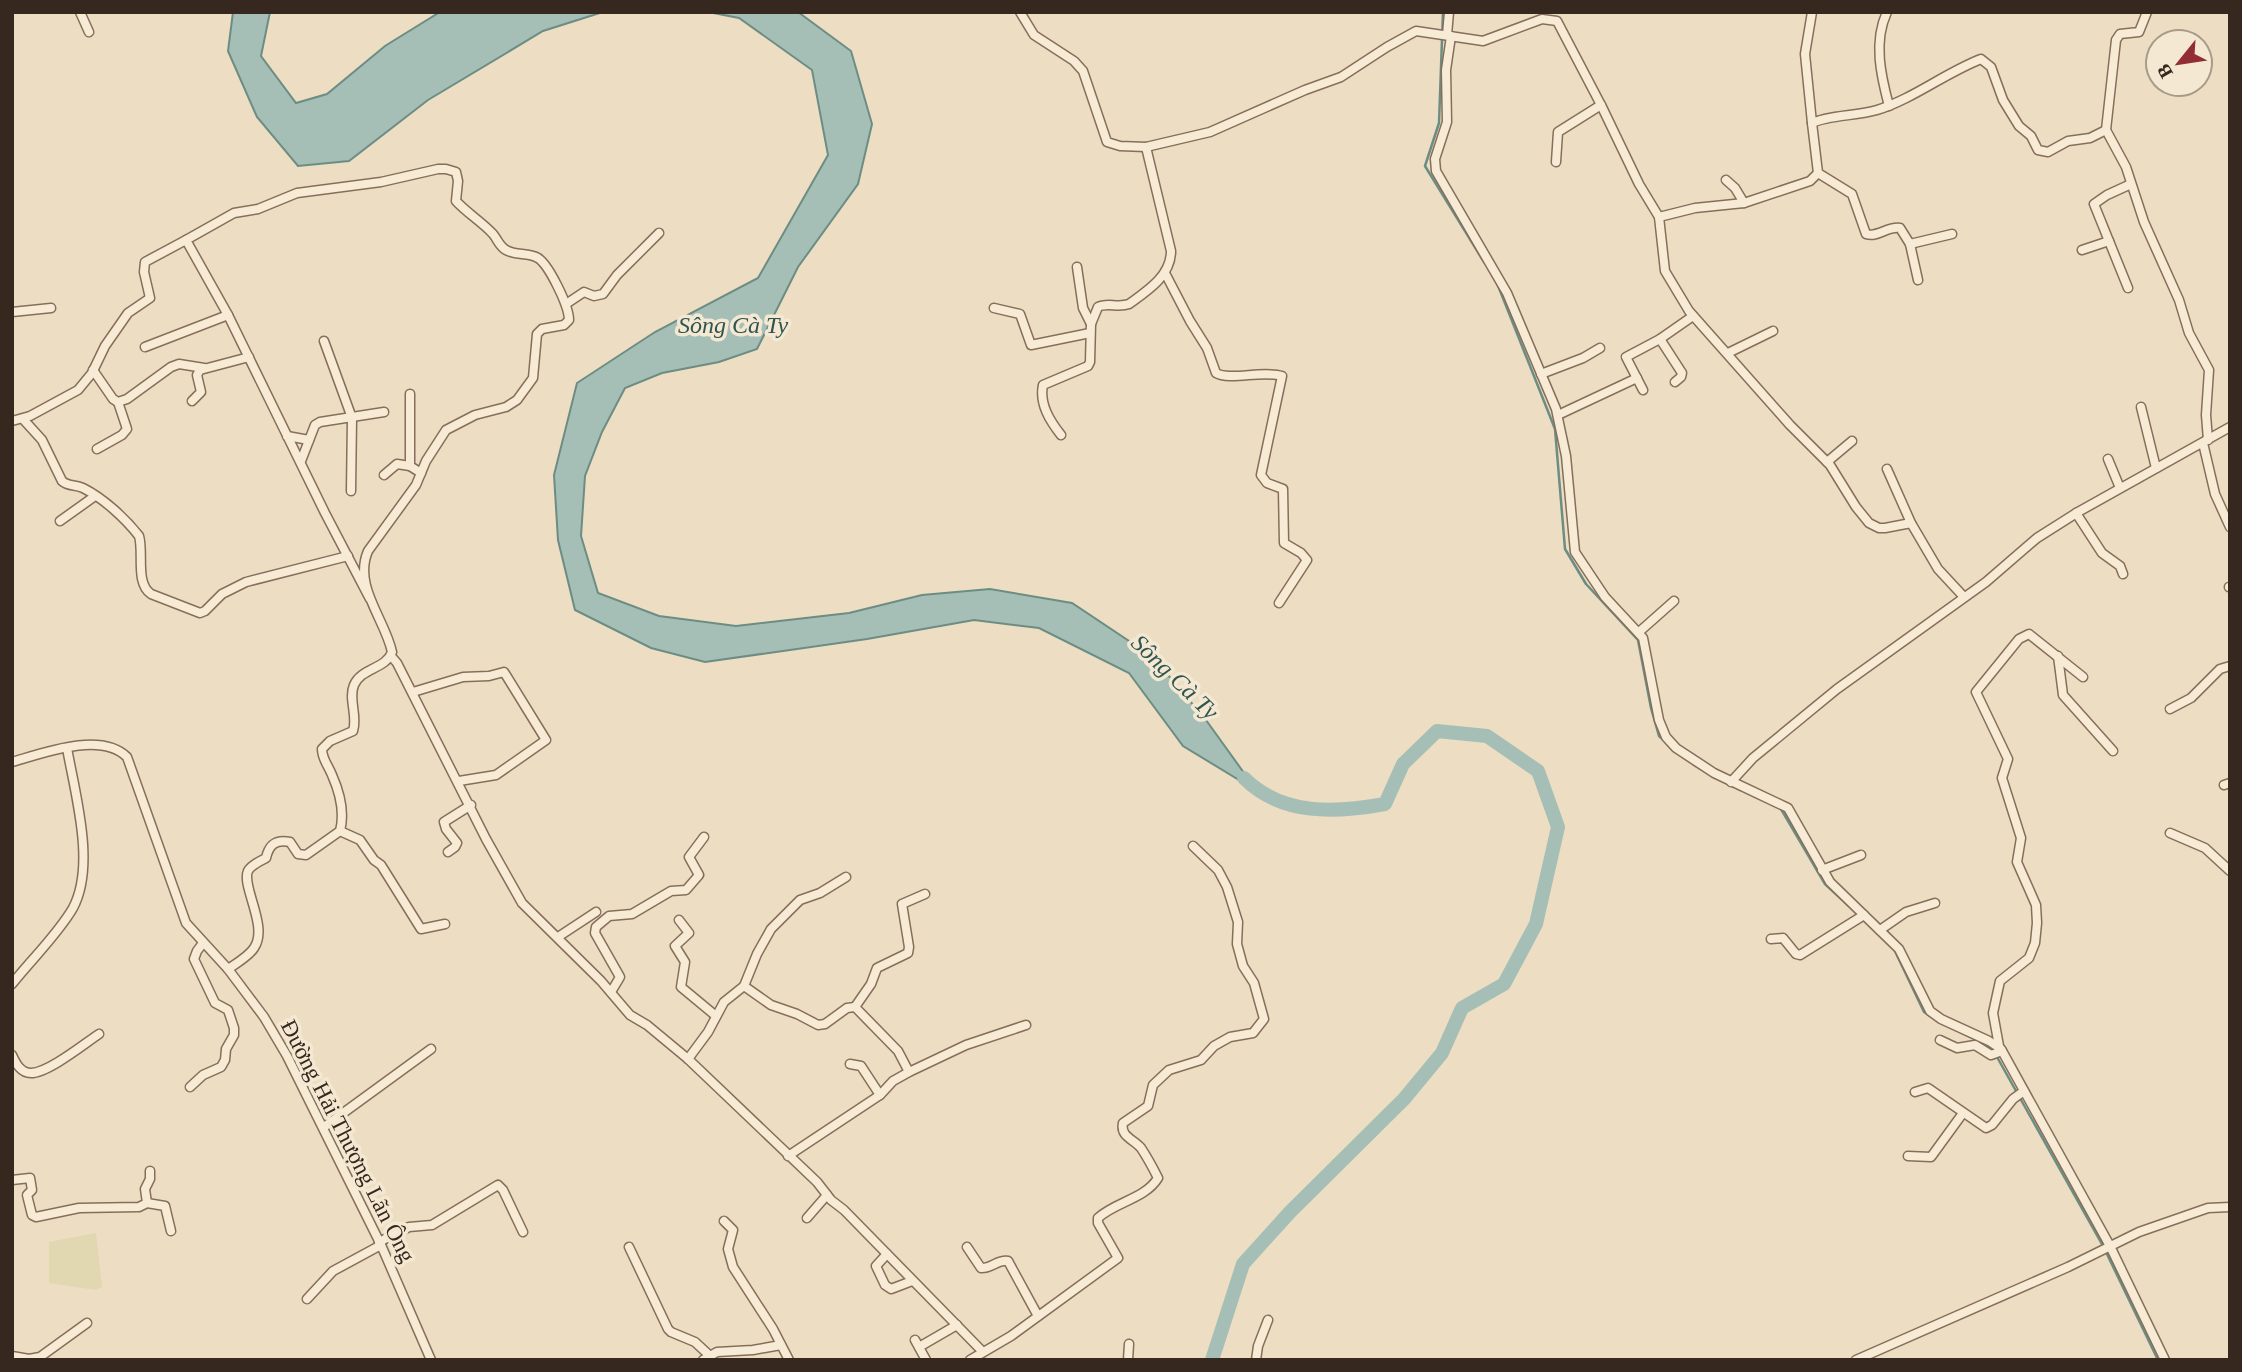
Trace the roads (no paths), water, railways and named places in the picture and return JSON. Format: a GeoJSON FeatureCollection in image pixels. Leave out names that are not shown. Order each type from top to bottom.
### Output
{"type":"FeatureCollection","features":[{"type":"Feature","properties":{"kind":"street"},"geometry":{"type":"LineString","coordinates":[[80,12],[89,32]]}},
{"type":"Feature","properties":{"kind":"street"},"geometry":{"type":"LineString","coordinates":[[1020,12],[1034,35],[1074,61],[1083,71],[1107,142],[1120,146],[1146,147],[1210,132],[1305,90],[1341,78],[1416,32],[1488,40],[1542,19],[1558,21],[1639,184],[1659,217],[1665,271],[1693,316],[1827,462],[1869,523],[1879,528],[1911,523]]}},
{"type":"Feature","properties":{"kind":"street"},"geometry":{"type":"LineString","coordinates":[[1449,12],[1447,122],[1434,164],[1436,171],[1507,293],[1558,415],[1566,456],[1574,552],[1601,591],[1645,642],[1660,720],[1666,737],[1689,757],[1731,782],[1788,808],[1830,882],[1860,918],[1880,930],[1899,949],[1930,1011],[1999,1051]]}},
{"type":"Feature","properties":{"kind":"street"},"geometry":{"type":"LineString","coordinates":[[1812,12],[1805,54],[1818,173]]}},
{"type":"Feature","properties":{"kind":"street"},"geometry":{"type":"LineString","coordinates":[[1887,12],[1879,66],[1889,106]]}},
{"type":"Feature","properties":{"kind":"street"},"geometry":{"type":"LineString","coordinates":[[2147,12],[2139,32],[2120,34],[2116,40],[2106,130],[2126,167],[2144,222],[2179,300],[2189,333],[2209,370],[2205,441],[2216,494],[2230,527]]}},
{"type":"Feature","properties":{"kind":"street"},"geometry":{"type":"LineString","coordinates":[[1812,123],[1823,119],[1849,117],[1889,106],[1981,59],[1991,66],[2003,100],[2019,126],[2031,136],[2038,150],[2048,152],[2068,141],[2090,138],[2106,130]]}},
{"type":"Feature","properties":{"kind":"street"},"geometry":{"type":"LineString","coordinates":[[1556,162],[1558,132],[1601,105]]}},
{"type":"Feature","properties":{"kind":"street"},"geometry":{"type":"LineString","coordinates":[[1090,329],[1100,305],[1126,306],[1165,273],[1170,261],[1171,251],[1146,147]]}},
{"type":"Feature","properties":{"kind":"street"},"geometry":{"type":"LineString","coordinates":[[12,421],[23,419],[73,394],[93,370],[105,346],[128,313],[150,298],[144,272],[145,262],[234,213],[258,209],[298,193],[381,182],[438,169],[456,172],[456,201],[493,234],[503,248],[540,260],[566,304],[569,313],[567,323],[542,329],[537,334],[533,378],[517,400],[506,407],[475,415],[446,430],[426,461],[416,485],[365,558],[365,578],[370,599]]}},
{"type":"Feature","properties":{"kind":"street"},"geometry":{"type":"LineString","coordinates":[[1659,217],[1695,208],[1744,203],[1810,181],[1818,173]]}},
{"type":"Feature","properties":{"kind":"street"},"geometry":{"type":"LineString","coordinates":[[1818,173],[1852,194],[1866,234],[1874,236],[1897,228],[1910,244],[1917,280]]}},
{"type":"Feature","properties":{"kind":"street"},"geometry":{"type":"LineString","coordinates":[[1726,180],[1735,188],[1744,203]]}},
{"type":"Feature","properties":{"kind":"street"},"geometry":{"type":"LineString","coordinates":[[2128,288],[2094,204],[2131,184]]}},
{"type":"Feature","properties":{"kind":"street"},"geometry":{"type":"LineString","coordinates":[[566,304],[584,292],[594,296],[603,294],[617,275],[659,233]]}},
{"type":"Feature","properties":{"kind":"street"},"geometry":{"type":"LineString","coordinates":[[1910,244],[1952,233]]}},
{"type":"Feature","properties":{"kind":"street"},"geometry":{"type":"LineString","coordinates":[[186,240],[228,315],[370,599],[391,648],[391,656],[413,692],[515,893],[630,1015],[648,1025],[688,1059],[817,1182],[983,1352]]}},
{"type":"Feature","properties":{"kind":"street"},"geometry":{"type":"LineString","coordinates":[[2082,250],[2109,241]]}},
{"type":"Feature","properties":{"kind":"street"},"geometry":{"type":"LineString","coordinates":[[1061,435],[1048,418],[1042,387],[1088,366],[1090,362],[1090,329],[1083,308],[1077,267]]}},
{"type":"Feature","properties":{"kind":"street"},"geometry":{"type":"LineString","coordinates":[[1165,273],[1207,348],[1216,373],[1223,376],[1282,376],[1261,475],[1267,483],[1283,489],[1284,543],[1307,560],[1279,603]]}},
{"type":"Feature","properties":{"kind":"street"},"geometry":{"type":"LineString","coordinates":[[12,313],[51,308]]}},
{"type":"Feature","properties":{"kind":"street"},"geometry":{"type":"LineString","coordinates":[[994,308],[1020,314],[1031,345],[1090,329]]}},
{"type":"Feature","properties":{"kind":"street"},"geometry":{"type":"LineString","coordinates":[[145,346],[228,315]]}},
{"type":"Feature","properties":{"kind":"street"},"geometry":{"type":"LineString","coordinates":[[1643,390],[1626,357],[1660,339],[1693,316]]}},
{"type":"Feature","properties":{"kind":"street"},"geometry":{"type":"LineString","coordinates":[[1728,353],[1773,331]]}},
{"type":"Feature","properties":{"kind":"street"},"geometry":{"type":"LineString","coordinates":[[1660,339],[1682,373],[1675,382]]}},
{"type":"Feature","properties":{"kind":"street"},"geometry":{"type":"LineString","coordinates":[[324,341],[352,418],[351,491]]}},
{"type":"Feature","properties":{"kind":"street"},"geometry":{"type":"LineString","coordinates":[[1541,374],[1583,358],[1600,348]]}},
{"type":"Feature","properties":{"kind":"street"},"geometry":{"type":"LineString","coordinates":[[118,402],[127,399],[179,364],[204,368],[249,357]]}},
{"type":"Feature","properties":{"kind":"street"},"geometry":{"type":"LineString","coordinates":[[192,401],[200,395],[197,375],[204,368]]}},
{"type":"Feature","properties":{"kind":"street"},"geometry":{"type":"LineString","coordinates":[[93,370],[118,402],[127,429],[122,435],[97,449]]}},
{"type":"Feature","properties":{"kind":"street"},"geometry":{"type":"LineString","coordinates":[[1558,415],[1637,378]]}},
{"type":"Feature","properties":{"kind":"street"},"geometry":{"type":"LineString","coordinates":[[410,394],[410,466]]}},
{"type":"Feature","properties":{"kind":"street"},"geometry":{"type":"LineString","coordinates":[[2141,407],[2156,468]]}},
{"type":"Feature","properties":{"kind":"street"},"geometry":{"type":"LineString","coordinates":[[301,461],[315,425],[320,422],[384,412]]}},
{"type":"Feature","properties":{"kind":"street"},"geometry":{"type":"LineString","coordinates":[[23,419],[42,440],[65,485],[78,486],[96,496],[139,536],[145,590],[200,613],[222,594],[246,582],[348,556]]}},
{"type":"Feature","properties":{"kind":"street"},"geometry":{"type":"LineString","coordinates":[[1731,782],[1753,758],[1837,689],[1991,579],[2037,538],[2076,513],[2230,427]]}},
{"type":"Feature","properties":{"kind":"street"},"geometry":{"type":"LineString","coordinates":[[288,436],[309,440]]}},
{"type":"Feature","properties":{"kind":"street"},"geometry":{"type":"LineString","coordinates":[[1827,462],[1852,441]]}},
{"type":"Feature","properties":{"kind":"street"},"geometry":{"type":"LineString","coordinates":[[2108,458],[2120,488]]}},
{"type":"Feature","properties":{"kind":"street"},"geometry":{"type":"LineString","coordinates":[[384,475],[397,464],[410,466],[422,474]]}},
{"type":"Feature","properties":{"kind":"street"},"geometry":{"type":"LineString","coordinates":[[1887,469],[1911,523],[1938,569],[1964,597]]}},
{"type":"Feature","properties":{"kind":"street"},"geometry":{"type":"LineString","coordinates":[[60,521],[96,496]]}},
{"type":"Feature","properties":{"kind":"street"},"geometry":{"type":"LineString","coordinates":[[2076,513],[2102,553],[2120,566],[2123,573]]}},
{"type":"Feature","properties":{"kind":"street"},"geometry":{"type":"LineString","coordinates":[[1639,632],[1674,601]]}},
{"type":"Feature","properties":{"kind":"street"},"geometry":{"type":"LineString","coordinates":[[2083,677],[2033,635],[2026,634],[1976,692],[2008,759],[2001,778],[2021,838],[2017,862],[2036,907],[2035,943],[2031,954],[2000,981],[1993,1013],[1999,1051],[2024,1091],[2165,1360]]}},
{"type":"Feature","properties":{"kind":"street"},"geometry":{"type":"LineString","coordinates":[[228,969],[252,951],[257,942],[256,908],[247,878],[251,868],[266,858],[268,848],[275,843],[290,842],[298,853],[306,855],[340,831],[343,810],[322,749],[330,741],[353,731],[355,720],[352,690],[355,683],[391,656]]}},
{"type":"Feature","properties":{"kind":"street"},"geometry":{"type":"LineString","coordinates":[[2058,656],[2063,695],[2113,751]]}},
{"type":"Feature","properties":{"kind":"street"},"geometry":{"type":"LineString","coordinates":[[2170,709],[2191,698],[2220,669],[2230,666]]}},
{"type":"Feature","properties":{"kind":"street"},"geometry":{"type":"LineString","coordinates":[[413,692],[463,677],[489,676],[504,672],[546,740],[496,775],[459,781]]}},
{"type":"Feature","properties":{"kind":"street","name":"Đường Hải Thượng Lãn Ông"},"geometry":{"type":"LineString","coordinates":[[12,762],[89,744],[113,747],[127,757],[183,917],[228,969],[277,1038],[380,1243],[430,1360]]}},
{"type":"Feature","properties":{"kind":"street"},"geometry":{"type":"LineString","coordinates":[[12,984],[66,918],[77,897],[82,874],[82,838],[67,748]]}},
{"type":"Feature","properties":{"kind":"street"},"geometry":{"type":"LineString","coordinates":[[448,852],[455,848],[457,843],[444,822],[471,805]]}},
{"type":"Feature","properties":{"kind":"street"},"geometry":{"type":"LineString","coordinates":[[340,831],[360,840],[374,860],[382,865],[421,929],[445,924]]}},
{"type":"Feature","properties":{"kind":"street"},"geometry":{"type":"LineString","coordinates":[[2170,833],[2205,848],[2230,871]]}},
{"type":"Feature","properties":{"kind":"street"},"geometry":{"type":"LineString","coordinates":[[611,992],[620,977],[595,933],[596,927],[609,916],[632,914],[671,891],[686,890],[699,875],[689,857],[704,837]]}},
{"type":"Feature","properties":{"kind":"street"},"geometry":{"type":"LineString","coordinates":[[970,1360],[1011,1336],[1118,1258],[1098,1223],[1098,1218],[1131,1200],[1157,1180],[1139,1146],[1122,1130],[1123,1123],[1148,1106],[1153,1085],[1158,1077],[1173,1067],[1201,1060],[1214,1046],[1230,1037],[1253,1033],[1265,1019],[1254,983],[1243,966],[1237,944],[1238,922],[1227,887],[1218,870],[1193,846]]}},
{"type":"Feature","properties":{"kind":"street"},"geometry":{"type":"LineString","coordinates":[[1822,870],[1861,855]]}},
{"type":"Feature","properties":{"kind":"street"},"geometry":{"type":"LineString","coordinates":[[688,1059],[727,1000],[744,986],[771,929],[800,900],[831,887],[846,877]]}},
{"type":"Feature","properties":{"kind":"street"},"geometry":{"type":"LineString","coordinates":[[744,986],[772,1004],[818,1025],[831,1021],[847,1008],[855,1007],[871,984],[877,968],[908,953],[902,904],[925,894]]}},
{"type":"Feature","properties":{"kind":"street"},"geometry":{"type":"LineString","coordinates":[[1880,930],[1906,912],[1936,903]]}},
{"type":"Feature","properties":{"kind":"street"},"geometry":{"type":"LineString","coordinates":[[558,937],[596,912]]}},
{"type":"Feature","properties":{"kind":"street"},"geometry":{"type":"LineString","coordinates":[[1771,939],[1783,938],[1796,954],[1800,954],[1860,918]]}},
{"type":"Feature","properties":{"kind":"street"},"geometry":{"type":"LineString","coordinates":[[679,920],[688,933],[676,946],[685,962],[681,987],[716,1016]]}},
{"type":"Feature","properties":{"kind":"street"},"geometry":{"type":"LineString","coordinates":[[190,1087],[203,1075],[221,1067],[234,1032],[230,1013],[224,1006],[215,1003],[194,959],[203,943]]}},
{"type":"Feature","properties":{"kind":"street"},"geometry":{"type":"LineString","coordinates":[[855,1007],[898,1051],[909,1072]]}},
{"type":"Feature","properties":{"kind":"street"},"geometry":{"type":"LineString","coordinates":[[788,1156],[880,1095],[893,1081],[909,1072],[966,1045],[1026,1025]]}},
{"type":"Feature","properties":{"kind":"street"},"geometry":{"type":"LineString","coordinates":[[12,1055],[19,1067],[28,1073],[39,1072],[99,1034]]}},
{"type":"Feature","properties":{"kind":"street"},"geometry":{"type":"LineString","coordinates":[[1940,1040],[1957,1048],[1975,1045],[1991,1055],[1999,1051]]}},
{"type":"Feature","properties":{"kind":"street"},"geometry":{"type":"LineString","coordinates":[[324,1127],[431,1049]]}},
{"type":"Feature","properties":{"kind":"street"},"geometry":{"type":"LineString","coordinates":[[850,1063],[861,1066],[880,1095]]}},
{"type":"Feature","properties":{"kind":"street"},"geometry":{"type":"LineString","coordinates":[[12,1075],[19,1067]]}},
{"type":"Feature","properties":{"kind":"street"},"geometry":{"type":"LineString","coordinates":[[1915,1092],[1927,1088],[1983,1127],[1989,1127],[2015,1096],[2024,1091]]}},
{"type":"Feature","properties":{"kind":"street"},"geometry":{"type":"LineString","coordinates":[[1908,1156],[1931,1157],[1963,1113]]}},
{"type":"Feature","properties":{"kind":"street"},"geometry":{"type":"LineString","coordinates":[[147,1203],[145,1189],[150,1179],[150,1171]]}},
{"type":"Feature","properties":{"kind":"street"},"geometry":{"type":"LineString","coordinates":[[12,1180],[30,1178],[32,1190],[27,1195],[32,1215],[36,1217],[79,1208],[131,1208],[147,1203],[165,1206],[171,1231]]}},
{"type":"Feature","properties":{"kind":"street"},"geometry":{"type":"LineString","coordinates":[[307,1300],[333,1271],[409,1227],[432,1225],[498,1185],[523,1232]]}},
{"type":"Feature","properties":{"kind":"street"},"geometry":{"type":"LineString","coordinates":[[807,1217],[827,1195]]}},
{"type":"Feature","properties":{"kind":"street"},"geometry":{"type":"LineString","coordinates":[[1856,1360],[2106,1249],[2131,1235],[2195,1212],[2215,1207],[2230,1207]]}},
{"type":"Feature","properties":{"kind":"street"},"geometry":{"type":"LineString","coordinates":[[724,1221],[733,1230],[728,1249],[733,1267],[789,1360]]}},
{"type":"Feature","properties":{"kind":"street"},"geometry":{"type":"LineString","coordinates":[[629,1247],[668,1329],[695,1342],[706,1358],[718,1352],[781,1345]]}},
{"type":"Feature","properties":{"kind":"street"},"geometry":{"type":"LineString","coordinates":[[967,1247],[981,1268],[1003,1260],[1008,1261],[1038,1316]]}},
{"type":"Feature","properties":{"kind":"street"},"geometry":{"type":"LineString","coordinates":[[887,1254],[876,1266],[888,1288],[899,1287],[912,1280]]}},
{"type":"Feature","properties":{"kind":"street"},"geometry":{"type":"LineString","coordinates":[[1256,1360],[1258,1346],[1268,1320]]}},
{"type":"Feature","properties":{"kind":"street"},"geometry":{"type":"LineString","coordinates":[[12,1356],[29,1359],[40,1357],[87,1323]]}},
{"type":"Feature","properties":{"kind":"street"},"geometry":{"type":"LineString","coordinates":[[926,1360],[917,1344],[957,1325]]}},
{"type":"Feature","properties":{"kind":"street"},"geometry":{"type":"LineString","coordinates":[[1128,1360],[1129,1344]]}},
{"type":"Feature","properties":{"kind":"water"},"geometry":{"type":"Polygon","coordinates":[[[233,12],[270,12],[261,56],[296,103],[327,94],[385,46],[440,12],[603,12],[543,31],[428,100],[349,161],[298,166],[257,117],[228,51],[233,12]]]}},
{"type":"Feature","properties":{"kind":"water","name":"Sông Cà Ty"},"geometry":{"type":"Polygon","coordinates":[[[708,12],[798,12],[851,51],[872,124],[858,184],[798,267],[757,349],[719,362],[662,373],[625,388],[602,432],[585,476],[581,536],[598,593],[659,616],[736,626],[849,613],[922,595],[990,589],[1072,603],[1153,657],[1206,720],[1257,791],[1183,746],[1129,673],[1039,628],[974,620],[867,639],[705,662],[651,648],[575,610],[558,540],[554,475],[577,383],[655,332],[758,278],[828,155],[812,70],[739,18],[708,12]]]}},
{"type":"Feature","properties":{"kind":"waterway"},"geometry":{"type":"LineString","coordinates":[[1443,12],[1439,123],[1425,166],[1484,262]]}},
{"type":"Feature","properties":{"kind":"waterway"},"geometry":{"type":"LineString","coordinates":[[1497,283],[1555,429],[1565,549],[1586,584],[1638,640],[1651,708],[1659,736],[1667,743]]}},
{"type":"Feature","properties":{"kind":"waterway","name":"Sông Cà Ty"},"geometry":{"type":"LineString","coordinates":[[1212,1360],[1243,1264],[1290,1212],[1404,1099],[1442,1053],[1462,1008],[1504,984],[1536,924],[1558,827],[1538,771],[1487,736],[1437,731],[1403,764],[1385,804],[1348,809],[1310,809],[1275,799],[1244,778]]}},
{"type":"Feature","properties":{"kind":"waterway"},"geometry":{"type":"LineString","coordinates":[[1694,765],[1706,772]]}},
{"type":"Feature","properties":{"kind":"waterway"},"geometry":{"type":"LineString","coordinates":[[1724,782],[1740,790]]}},
{"type":"Feature","properties":{"kind":"waterway"},"geometry":{"type":"LineString","coordinates":[[1781,809],[1825,884],[1849,906]]}},
{"type":"Feature","properties":{"kind":"waterway"},"geometry":{"type":"LineString","coordinates":[[1894,949],[1924,1012],[1930,1016]]}},
{"type":"Feature","properties":{"kind":"waterway"},"geometry":{"type":"LineString","coordinates":[[1942,1023],[1992,1048]]}},
{"type":"Feature","properties":{"kind":"waterway"},"geometry":{"type":"LineString","coordinates":[[1997,1057],[2103,1246]]}},
{"type":"Feature","properties":{"kind":"waterway"},"geometry":{"type":"LineString","coordinates":[[2106,1252],[2158,1360]]}}]}
